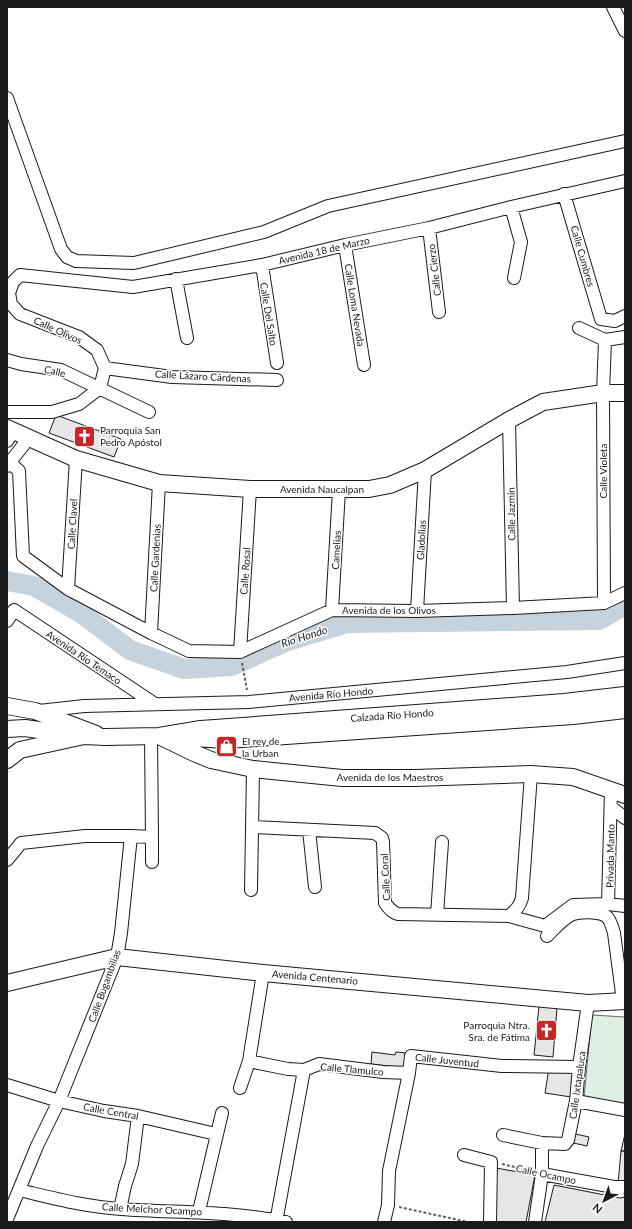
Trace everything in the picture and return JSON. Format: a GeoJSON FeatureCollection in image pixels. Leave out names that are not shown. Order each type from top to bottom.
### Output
{"type":"FeatureCollection","features":[{"type":"Feature","properties":{"kind":"main road","name":"Avenida Naucalpan"},"geometry":{"type":"LineString","coordinates":[[9,434],[29,438],[76,459],[159,483],[250,489],[368,489],[390,485],[424,470],[509,420],[543,402],[602,393],[625,393]]}},
{"type":"Feature","properties":{"kind":"main road","name":"Calzada Río Hondo"},"geometry":{"type":"LineString","coordinates":[[155,736],[201,729],[564,702],[625,695]]}},
{"type":"Feature","properties":{"kind":"main road"},"geometry":{"type":"LineString","coordinates":[[9,706],[36,712],[105,737]]}},
{"type":"Feature","properties":{"kind":"main road"},"geometry":{"type":"LineString","coordinates":[[9,706],[21,717],[25,728],[25,738],[20,750]]}},
{"type":"Feature","properties":{"kind":"main road","name":"Calzada Río Hondo"},"geometry":{"type":"LineString","coordinates":[[7,760],[20,750],[84,736],[155,736],[227,740],[565,717],[625,710]]}},
{"type":"Feature","properties":{"kind":"main road"},"geometry":{"type":"LineString","coordinates":[[7,729],[25,728],[84,736]]}},
{"type":"Feature","properties":{"kind":"main road","name":"Avenida de los Maestros"},"geometry":{"type":"LineString","coordinates":[[155,736],[211,760],[253,769],[342,778],[415,778],[531,774],[573,776],[618,793]]}},
{"type":"Feature","properties":{"kind":"main road","name":"Avenida Centenario"},"geometry":{"type":"LineString","coordinates":[[7,983],[117,957],[262,973],[588,1002],[624,1000]]}},
{"type":"Feature","properties":{"kind":"street"},"geometry":{"type":"LineString","coordinates":[[613,7],[625,31]]}},
{"type":"Feature","properties":{"kind":"street"},"geometry":{"type":"LineString","coordinates":[[7,98],[61,250],[67,257],[76,261],[134,263],[264,232],[328,206],[625,141]]}},
{"type":"Feature","properties":{"kind":"street","name":"Avenida 18 de Marzo"},"geometry":{"type":"LineString","coordinates":[[20,275],[132,287],[262,265],[345,245],[429,228],[564,194],[625,181]]}},
{"type":"Feature","properties":{"kind":"street","name":"Calle Cumbres"},"geometry":{"type":"LineString","coordinates":[[564,194],[601,318],[614,321],[625,316]]}},
{"type":"Feature","properties":{"kind":"street"},"geometry":{"type":"LineString","coordinates":[[511,207],[521,242],[514,278]]}},
{"type":"Feature","properties":{"kind":"street","name":"Calle Cierzo"},"geometry":{"type":"LineString","coordinates":[[429,228],[439,312]]}},
{"type":"Feature","properties":{"kind":"street","name":"Calle Loma Nevada"},"geometry":{"type":"LineString","coordinates":[[345,245],[364,365]]}},
{"type":"Feature","properties":{"kind":"street","name":"Calle Del Salto"},"geometry":{"type":"LineString","coordinates":[[262,265],[277,363]]}},
{"type":"Feature","properties":{"kind":"street","name":"Calle Olivos"},"geometry":{"type":"LineString","coordinates":[[20,275],[13,282],[9,293],[11,304],[20,314],[79,337],[97,350],[105,368]]}},
{"type":"Feature","properties":{"kind":"street"},"geometry":{"type":"LineString","coordinates":[[176,279],[187,338]]}},
{"type":"Feature","properties":{"kind":"street"},"geometry":{"type":"LineString","coordinates":[[579,328],[605,340],[625,337]]}},
{"type":"Feature","properties":{"kind":"street","name":"Calle Violeta"},"geometry":{"type":"LineString","coordinates":[[604,603],[602,393],[605,340]]}},
{"type":"Feature","properties":{"kind":"street","name":"Calle"},"geometry":{"type":"LineString","coordinates":[[7,360],[21,364],[61,370],[149,412]]}},
{"type":"Feature","properties":{"kind":"street"},"geometry":{"type":"LineString","coordinates":[[10,413],[52,412],[80,404],[100,388],[105,368]]}},
{"type":"Feature","properties":{"kind":"street","name":"Calle Lázaro Cárdenas"},"geometry":{"type":"LineString","coordinates":[[105,368],[172,376],[277,380]]}},
{"type":"Feature","properties":{"kind":"street","name":"Calle Jazmín"},"geometry":{"type":"LineString","coordinates":[[509,420],[513,608]]}},
{"type":"Feature","properties":{"kind":"street"},"geometry":{"type":"LineString","coordinates":[[8,462],[29,438]]}},
{"type":"Feature","properties":{"kind":"street","name":"Calle Clavel"},"geometry":{"type":"LineString","coordinates":[[68,589],[76,459]]}},
{"type":"Feature","properties":{"kind":"street","name":"Avenida de los Olivos"},"geometry":{"type":"LineString","coordinates":[[8,462],[19,472],[23,556],[68,589],[151,634],[189,651],[241,658],[332,610],[417,611],[604,603],[625,593]]}},
{"type":"Feature","properties":{"kind":"street","name":"Gladolias"},"geometry":{"type":"LineString","coordinates":[[417,611],[424,470]]}},
{"type":"Feature","properties":{"kind":"street","name":"Calle Gardenias"},"geometry":{"type":"LineString","coordinates":[[151,634],[159,483]]}},
{"type":"Feature","properties":{"kind":"street","name":"Calle Rosal"},"geometry":{"type":"LineString","coordinates":[[241,658],[250,489]]}},
{"type":"Feature","properties":{"kind":"street","name":"Camelias"},"geometry":{"type":"LineString","coordinates":[[332,610],[339,490]]}},
{"type":"Feature","properties":{"kind":"street","name":"Avenida Río Temaco"},"geometry":{"type":"LineString","coordinates":[[7,621],[14,610],[155,704]]}},
{"type":"Feature","properties":{"kind":"street","name":"Avenida Río Hondo"},"geometry":{"type":"LineString","coordinates":[[36,712],[84,706],[249,702],[559,672],[625,663]]}},
{"type":"Feature","properties":{"kind":"street"},"geometry":{"type":"LineString","coordinates":[[152,862],[155,736]]}},
{"type":"Feature","properties":{"kind":"street"},"geometry":{"type":"LineString","coordinates":[[251,890],[253,769]]}},
{"type":"Feature","properties":{"kind":"street"},"geometry":{"type":"LineString","coordinates":[[509,916],[516,910],[522,898],[531,774]]}},
{"type":"Feature","properties":{"kind":"street","name":"Privada Manto"},"geometry":{"type":"LineString","coordinates":[[608,904],[611,807],[618,793]]}},
{"type":"Feature","properties":{"kind":"street","name":"Privada Manto"},"geometry":{"type":"LineString","coordinates":[[611,807],[625,818]]}},
{"type":"Feature","properties":{"kind":"street","name":"Calle Coral"},"geometry":{"type":"LineString","coordinates":[[252,827],[375,833],[379,835],[383,842],[385,902],[393,912],[398,914],[509,916],[545,926],[573,905],[608,904]]}},
{"type":"Feature","properties":{"kind":"street"},"geometry":{"type":"LineString","coordinates":[[309,830],[315,886]]}},
{"type":"Feature","properties":{"kind":"street"},"geometry":{"type":"LineString","coordinates":[[7,860],[21,843],[86,836],[152,837]]}},
{"type":"Feature","properties":{"kind":"street","name":"Calle Bugambilias"},"geometry":{"type":"LineString","coordinates":[[7,1219],[48,1122],[59,1102],[117,957],[121,933],[131,836]]}},
{"type":"Feature","properties":{"kind":"street"},"geometry":{"type":"LineString","coordinates":[[437,915],[442,842]]}},
{"type":"Feature","properties":{"kind":"street"},"geometry":{"type":"LineString","coordinates":[[608,904],[625,906]]}},
{"type":"Feature","properties":{"kind":"street"},"geometry":{"type":"LineString","coordinates":[[547,936],[569,916],[577,913],[599,913],[607,917],[611,923],[614,933],[624,1000]]}},
{"type":"Feature","properties":{"kind":"street"},"geometry":{"type":"LineString","coordinates":[[240,1088],[249,1061],[262,973]]}},
{"type":"Feature","properties":{"kind":"street","name":"Calle Ixtapaluca"},"geometry":{"type":"LineString","coordinates":[[542,1142],[565,1144],[568,1140],[576,1101],[588,1002]]}},
{"type":"Feature","properties":{"kind":"street","name":"Calle Juventud"},"geometry":{"type":"LineString","coordinates":[[384,1222],[388,1205],[390,1171],[411,1056],[502,1066],[579,1067]]}},
{"type":"Feature","properties":{"kind":"street","name":"Calle Tlamulco"},"geometry":{"type":"LineString","coordinates":[[249,1061],[288,1069],[304,1070],[319,1064],[383,1072],[409,1073]]}},
{"type":"Feature","properties":{"kind":"street"},"geometry":{"type":"LineString","coordinates":[[279,1221],[304,1070]]}},
{"type":"Feature","properties":{"kind":"street","name":"Calle Central"},"geometry":{"type":"LineString","coordinates":[[7,1085],[59,1102],[138,1116],[216,1134]]}},
{"type":"Feature","properties":{"kind":"street"},"geometry":{"type":"LineString","coordinates":[[576,1101],[625,1110]]}},
{"type":"Feature","properties":{"kind":"street"},"geometry":{"type":"LineString","coordinates":[[199,1211],[222,1113]]}},
{"type":"Feature","properties":{"kind":"street"},"geometry":{"type":"LineString","coordinates":[[120,1209],[132,1164],[138,1116]]}},
{"type":"Feature","properties":{"kind":"street"},"geometry":{"type":"LineString","coordinates":[[503,1135],[542,1142],[542,1174],[535,1222]]}},
{"type":"Feature","properties":{"kind":"street"},"geometry":{"type":"LineString","coordinates":[[464,1155],[491,1162],[490,1222]]}},
{"type":"Feature","properties":{"kind":"street","name":"Calle Ocampo"},"geometry":{"type":"LineString","coordinates":[[542,1174],[614,1187],[625,1187]]}},
{"type":"Feature","properties":{"kind":"street","name":"Calle Melchor Ocampo"},"geometry":{"type":"LineString","coordinates":[[19,1190],[78,1204],[120,1209],[199,1211],[279,1221]]}},
{"type":"Feature","properties":{"kind":"path"},"geometry":{"type":"LineString","coordinates":[[241,658],[246,685]]}},
{"type":"Feature","properties":{"kind":"path","name":"Calle Ocampo"},"geometry":{"type":"LineString","coordinates":[[491,1162],[542,1174]]}},
{"type":"Feature","properties":{"kind":"path"},"geometry":{"type":"LineString","coordinates":[[388,1205],[468,1222]]}},
{"type":"Feature","properties":{"kind":"green space"},"geometry":{"type":"Polygon","coordinates":[[[592,1015],[625,1017],[625,1104],[584,1097],[592,1015]]]}},
{"type":"Feature","properties":{"kind":"building","name":"Parroquia San Pedro Apóstol"},"geometry":{"type":"Polygon","coordinates":[[[56,415],[121,439],[114,457],[49,433],[56,415]]]}},
{"type":"Feature","properties":{"kind":"building","name":"Parroquia Ntra. Sra. de Fátima"},"geometry":{"type":"Polygon","coordinates":[[[539,1006],[557,1008],[553,1057],[534,1055],[539,1006]]]}},
{"type":"Feature","properties":{"kind":"building"},"geometry":{"type":"Polygon","coordinates":[[[372,1052],[395,1055],[396,1052],[406,1053],[404,1068],[371,1064],[372,1052]]]}},
{"type":"Feature","properties":{"kind":"building"},"geometry":{"type":"Polygon","coordinates":[[[549,1068],[574,1070],[571,1097],[545,1093],[549,1068]]]}},
{"type":"Feature","properties":{"kind":"building"},"geometry":{"type":"Polygon","coordinates":[[[571,1133],[589,1137],[587,1146],[569,1142],[571,1133]]]}},
{"type":"Feature","properties":{"kind":"building"},"geometry":{"type":"Polygon","coordinates":[[[625,1134],[625,1151],[621,1151],[625,1134]]]}},
{"type":"Feature","properties":{"kind":"building"},"geometry":{"type":"Polygon","coordinates":[[[621,1151],[625,1151],[625,1184],[618,1184],[621,1151]]]}},
{"type":"Feature","properties":{"kind":"building"},"geometry":{"type":"Polygon","coordinates":[[[496,1168],[535,1175],[526,1222],[494,1222],[496,1168]]]}},
{"type":"Feature","properties":{"kind":"building"},"geometry":{"type":"Polygon","coordinates":[[[554,1185],[620,1198],[625,1197],[625,1222],[545,1222],[554,1185]]]}},
{"type":"Feature","properties":{"kind":"waterway","name":"Rio Hondo"},"geometry":{"type":"LineString","coordinates":[[7,581],[34,586],[81,613],[130,650],[184,669],[232,666],[285,642],[347,623],[599,620],[625,605]]}},
{"type":"Feature","properties":{"kind":"place","name":"Parroquia San Pedro Apóstol"},"geometry":{"type":"Point","coordinates":[85,436]}},
{"type":"Feature","properties":{"kind":"place","name":"El rey de la Urban"},"geometry":{"type":"Point","coordinates":[227,747]}},
{"type":"Feature","properties":{"kind":"place","name":"Parroquia Ntra. Sra. de Fátima"},"geometry":{"type":"Point","coordinates":[546,1031]}}]}
